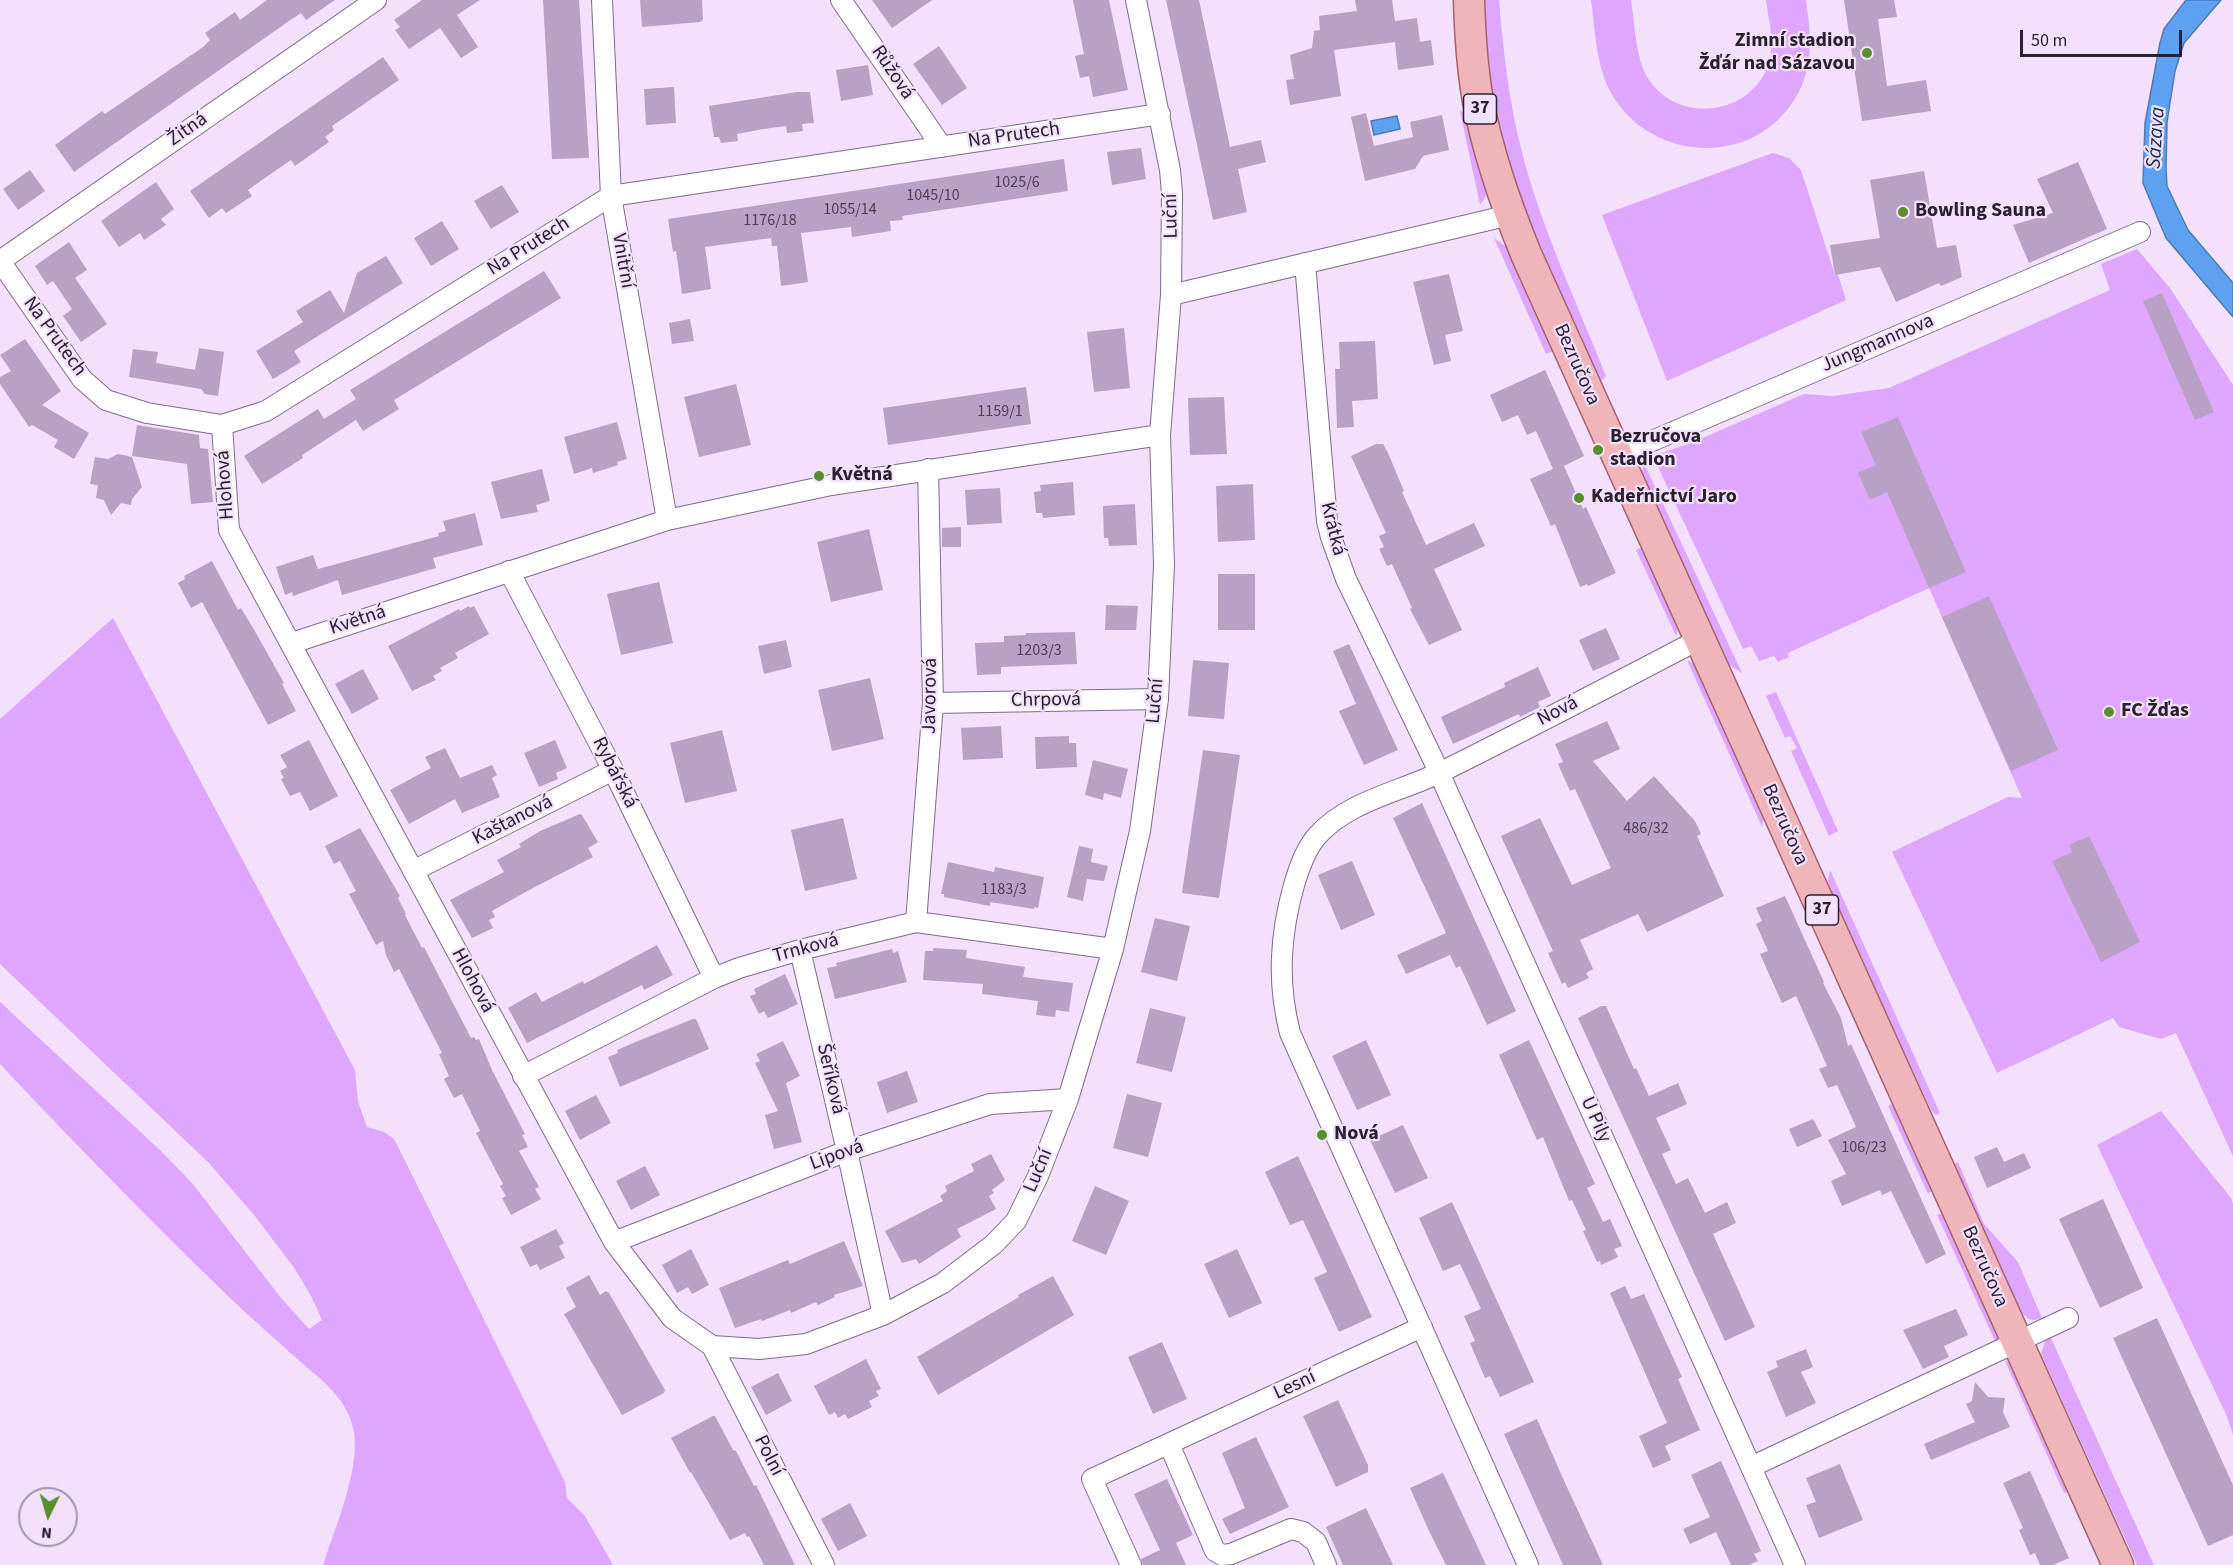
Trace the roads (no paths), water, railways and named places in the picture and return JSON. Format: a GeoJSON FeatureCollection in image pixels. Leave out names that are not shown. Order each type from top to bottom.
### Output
{"type":"FeatureCollection","features":[{"type":"Feature","properties":{"kind":"main road","name":"37"},"geometry":{"type":"LineString","coordinates":[[1469,0],[1471,50],[1479,102],[1510,215]]}},
{"type":"Feature","properties":{"kind":"main road","name":"Bezručova"},"geometry":{"type":"LineString","coordinates":[[1510,215],[2118,1565]]}},
{"type":"Feature","properties":{"kind":"street","name":"Žitná"},"geometry":{"type":"LineString","coordinates":[[0,261],[376,0]]}},
{"type":"Feature","properties":{"kind":"street","name":"Vnitřní"},"geometry":{"type":"LineString","coordinates":[[602,0],[611,196],[667,520]]}},
{"type":"Feature","properties":{"kind":"street","name":"Růžová"},"geometry":{"type":"LineString","coordinates":[[841,0],[942,147]]}},
{"type":"Feature","properties":{"kind":"street","name":"Luční"},"geometry":{"type":"LineString","coordinates":[[883,1315],[943,1283],[994,1244],[1016,1221],[1038,1176],[1068,1099],[1113,950],[1140,831],[1158,699],[1164,565],[1160,435],[1171,295],[1172,194],[1160,114],[1136,0]]}},
{"type":"Feature","properties":{"kind":"street","name":"Na Prutech"},"geometry":{"type":"LineString","coordinates":[[0,261],[82,379],[106,400],[147,413],[222,425],[266,411],[611,196],[1160,114]]}},
{"type":"Feature","properties":{"kind":"street"},"geometry":{"type":"LineString","coordinates":[[1171,295],[1510,215]]}},
{"type":"Feature","properties":{"kind":"street","name":"Jungmannova"},"geometry":{"type":"LineString","coordinates":[[1617,456],[2140,232]]}},
{"type":"Feature","properties":{"kind":"street","name":"Krátká"},"geometry":{"type":"LineString","coordinates":[[1305,263],[1324,495],[1330,537],[1346,579],[1439,773]]}},
{"type":"Feature","properties":{"kind":"street","name":"Hlohová"},"geometry":{"type":"LineString","coordinates":[[222,425],[230,530],[614,1242],[672,1318],[712,1346]]}},
{"type":"Feature","properties":{"kind":"street","name":"Květná"},"geometry":{"type":"LineString","coordinates":[[292,644],[667,520],[831,485],[1160,435]]}},
{"type":"Feature","properties":{"kind":"street","name":"Javorová"},"geometry":{"type":"LineString","coordinates":[[916,922],[933,703],[928,469]]}},
{"type":"Feature","properties":{"kind":"street","name":"Rybářská"},"geometry":{"type":"LineString","coordinates":[[509,571],[613,770],[714,978]]}},
{"type":"Feature","properties":{"kind":"street","name":"Nová"},"geometry":{"type":"LineString","coordinates":[[1528,1565],[1290,1033],[1284,1008],[1281,955],[1286,917],[1300,866],[1316,838],[1326,827],[1345,813],[1439,773],[1700,639]]}},
{"type":"Feature","properties":{"kind":"street","name":"Chrpová"},"geometry":{"type":"LineString","coordinates":[[933,703],[1158,699]]}},
{"type":"Feature","properties":{"kind":"street","name":"Kaštanová"},"geometry":{"type":"LineString","coordinates":[[413,871],[613,770]]}},
{"type":"Feature","properties":{"kind":"street","name":"U Pily"},"geometry":{"type":"LineString","coordinates":[[1439,773],[1795,1565]]}},
{"type":"Feature","properties":{"kind":"street","name":"Trnková"},"geometry":{"type":"LineString","coordinates":[[523,1076],[714,978],[739,968],[800,950],[916,922],[1113,950]]}},
{"type":"Feature","properties":{"kind":"street","name":"Šeříková"},"geometry":{"type":"LineString","coordinates":[[800,950],[848,1151],[883,1315]]}},
{"type":"Feature","properties":{"kind":"street","name":"Lipová"},"geometry":{"type":"LineString","coordinates":[[614,1242],[848,1151],[990,1104],[1068,1099]]}},
{"type":"Feature","properties":{"kind":"street"},"geometry":{"type":"LineString","coordinates":[[712,1346],[759,1349],[806,1344],[883,1315]]}},
{"type":"Feature","properties":{"kind":"street"},"geometry":{"type":"LineString","coordinates":[[1751,1467],[2068,1318]]}},
{"type":"Feature","properties":{"kind":"street","name":"Lesní"},"geometry":{"type":"LineString","coordinates":[[1131,1565],[1092,1479],[1422,1328]]}},
{"type":"Feature","properties":{"kind":"street","name":"Polní"},"geometry":{"type":"LineString","coordinates":[[712,1346],[824,1565]]}},
{"type":"Feature","properties":{"kind":"street"},"geometry":{"type":"LineString","coordinates":[[1169,1444],[1215,1551],[1222,1555],[1231,1554],[1291,1529],[1303,1532],[1316,1542],[1326,1565]]}},
{"type":"Feature","properties":{"kind":"water","name":"Sázava"},"geometry":{"type":"Polygon","coordinates":[[[2186,0],[2221,0],[2184,43],[2175,71],[2167,122],[2167,186],[2188,230],[2233,283],[2233,317],[2166,238],[2143,183],[2145,123],[2160,43],[2164,29],[2186,0]]]}},
{"type":"Feature","properties":{"kind":"water"},"geometry":{"type":"Polygon","coordinates":[[[1397,116],[1400,129],[1374,135],[1371,121],[1397,116]]]}},
{"type":"Feature","properties":{"kind":"place","name":"Zimní stadion Žďár nad Sázavou"},"geometry":{"type":"Point","coordinates":[1867,53]}},
{"type":"Feature","properties":{"kind":"place","name":"Bowling Sauna"},"geometry":{"type":"Point","coordinates":[1903,212]}},
{"type":"Feature","properties":{"kind":"place","name":"Bezručova stadion"},"geometry":{"type":"Point","coordinates":[1598,450]}},
{"type":"Feature","properties":{"kind":"place","name":"Květná"},"geometry":{"type":"Point","coordinates":[819,476]}},
{"type":"Feature","properties":{"kind":"place","name":"Kadeřnictví Jaro"},"geometry":{"type":"Point","coordinates":[1579,498]}},
{"type":"Feature","properties":{"kind":"place","name":"FC Žďas"},"geometry":{"type":"Point","coordinates":[2109,712]}},
{"type":"Feature","properties":{"kind":"place","name":"Nová"},"geometry":{"type":"Point","coordinates":[1322,1135]}}]}
